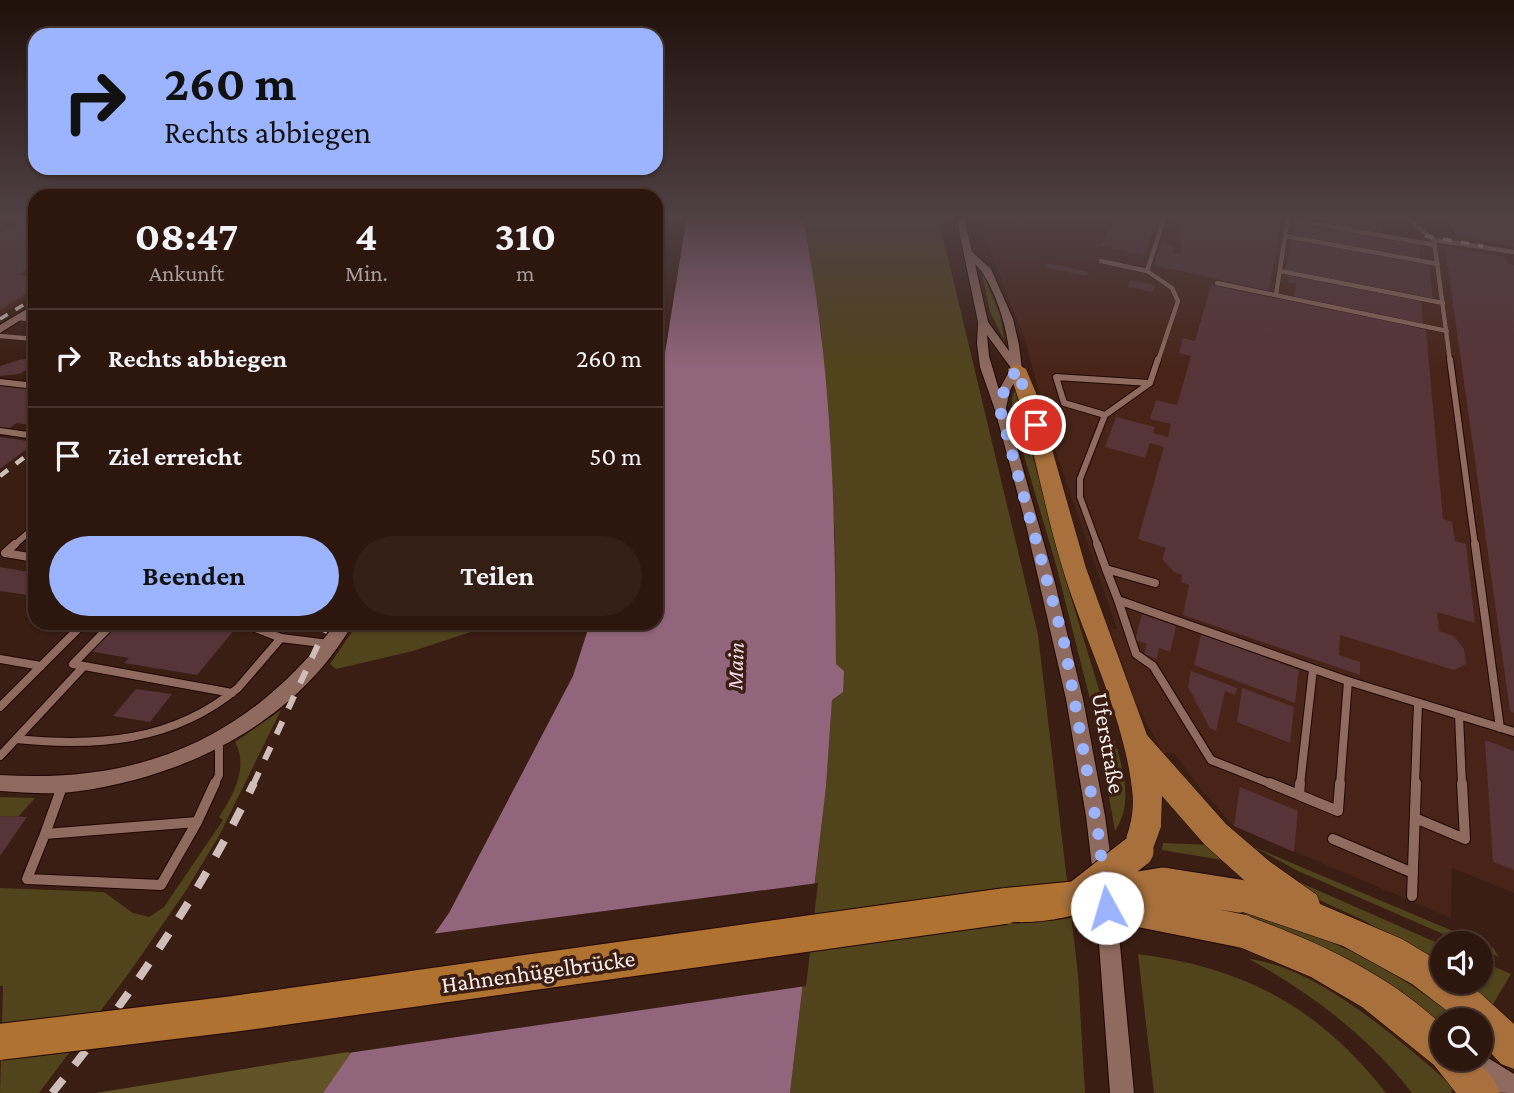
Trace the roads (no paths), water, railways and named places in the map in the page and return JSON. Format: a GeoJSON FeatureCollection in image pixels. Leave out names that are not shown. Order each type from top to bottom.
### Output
{"type":"FeatureCollection","features":[{"type":"Feature","properties":{"kind":"highway","name":"Hahnenhügelbrücke"},"geometry":{"type":"LineString","coordinates":[[0,1042],[219,1015],[1077,898]]}},
{"type":"Feature","properties":{"kind":"main road"},"geometry":{"type":"LineString","coordinates":[[1017,369],[1030,400],[1047,475],[1074,568],[1133,732],[1146,786],[1148,823],[1144,837],[1130,858],[1077,898]]}},
{"type":"Feature","properties":{"kind":"main road"},"geometry":{"type":"LineString","coordinates":[[1133,732],[1191,812],[1234,854],[1325,920]]}},
{"type":"Feature","properties":{"kind":"main road","name":"Hahnenhügelbrücke"},"geometry":{"type":"LineString","coordinates":[[1077,898],[1163,884],[1239,896],[1325,920],[1358,934],[1406,962],[1468,1006],[1509,1042]]}},
{"type":"Feature","properties":{"kind":"main road","name":"Hahnenhügelbrücke"},"geometry":{"type":"LineString","coordinates":[[1077,898],[1242,932],[1273,942],[1344,976],[1430,1040]]}},
{"type":"Feature","properties":{"kind":"main road","name":"Hahnenhügelbrücke"},"geometry":{"type":"LineString","coordinates":[[1462,1071],[1481,1093]]}},
{"type":"Feature","properties":{"kind":"main road"},"geometry":{"type":"LineString","coordinates":[[1477,1071],[1513,1093]]}},
{"type":"Feature","properties":{"kind":"street","name":"Uferstraße"},"geometry":{"type":"LineString","coordinates":[[972,267],[983,322],[980,339],[983,354],[1064,642],[1097,825],[1122,1093]]}},
{"type":"Feature","properties":{"kind":"street","name":"Uferstraße"},"geometry":{"type":"LineString","coordinates":[[984,267],[1008,319],[1017,369]]}},
{"type":"Feature","properties":{"kind":"street"},"geometry":{"type":"LineString","coordinates":[[0,330],[28,312]]}},
{"type":"Feature","properties":{"kind":"street","name":"Uferstraße"},"geometry":{"type":"LineString","coordinates":[[983,322],[1017,369]]}},
{"type":"Feature","properties":{"kind":"street"},"geometry":{"type":"LineString","coordinates":[[1000,410],[1004,390],[1017,369]]}},
{"type":"Feature","properties":{"kind":"street"},"geometry":{"type":"LineString","coordinates":[[0,783],[64,783],[137,771],[166,762],[219,738],[275,702],[340,630]]}},
{"type":"Feature","properties":{"kind":"lane"},"geometry":{"type":"LineString","coordinates":[[1129,267],[1147,271],[1166,283],[1178,296],[1150,383],[1105,415],[1094,437],[1078,488],[1136,654],[1153,666],[1211,760],[1338,811],[1348,681]]}},
{"type":"Feature","properties":{"kind":"lane"},"geometry":{"type":"LineString","coordinates":[[1147,271],[1148,267]]}},
{"type":"Feature","properties":{"kind":"lane"},"geometry":{"type":"LineString","coordinates":[[1276,295],[1281,267]]}},
{"type":"Feature","properties":{"kind":"lane"},"geometry":{"type":"LineString","coordinates":[[1438,267],[1500,728]]}},
{"type":"Feature","properties":{"kind":"lane"},"geometry":{"type":"LineString","coordinates":[[1280,271],[1443,303]]}},
{"type":"Feature","properties":{"kind":"lane"},"geometry":{"type":"LineString","coordinates":[[1217,283],[1447,331]]}},
{"type":"Feature","properties":{"kind":"lane"},"geometry":{"type":"LineString","coordinates":[[19,318],[28,319]]}},
{"type":"Feature","properties":{"kind":"lane"},"geometry":{"type":"LineString","coordinates":[[0,336],[28,338]]}},
{"type":"Feature","properties":{"kind":"lane"},"geometry":{"type":"LineString","coordinates":[[1105,415],[1064,403],[1056,377],[1150,383]]}},
{"type":"Feature","properties":{"kind":"lane"},"geometry":{"type":"LineString","coordinates":[[0,382],[28,385]]}},
{"type":"Feature","properties":{"kind":"lane"},"geometry":{"type":"LineString","coordinates":[[0,431],[28,435]]}},
{"type":"Feature","properties":{"kind":"lane"},"geometry":{"type":"LineString","coordinates":[[2,553],[28,533]]}},
{"type":"Feature","properties":{"kind":"lane"},"geometry":{"type":"LineString","coordinates":[[2,553],[28,557]]}},
{"type":"Feature","properties":{"kind":"lane"},"geometry":{"type":"LineString","coordinates":[[1107,569],[1155,583]]}},
{"type":"Feature","properties":{"kind":"lane"},"geometry":{"type":"LineString","coordinates":[[1118,600],[1348,681],[1514,732]]}},
{"type":"Feature","properties":{"kind":"lane"},"geometry":{"type":"LineString","coordinates":[[0,708],[77,630]]}},
{"type":"Feature","properties":{"kind":"lane"},"geometry":{"type":"LineString","coordinates":[[106,630],[73,664],[232,693]]}},
{"type":"Feature","properties":{"kind":"lane"},"geometry":{"type":"LineString","coordinates":[[261,630],[281,638],[330,644]]}},
{"type":"Feature","properties":{"kind":"lane"},"geometry":{"type":"LineString","coordinates":[[16,739],[98,745],[142,737],[200,713],[232,693],[281,638]]}},
{"type":"Feature","properties":{"kind":"lane"},"geometry":{"type":"LineString","coordinates":[[0,659],[41,666]]}},
{"type":"Feature","properties":{"kind":"lane"},"geometry":{"type":"LineString","coordinates":[[0,756],[84,666]]}},
{"type":"Feature","properties":{"kind":"lane"},"geometry":{"type":"LineString","coordinates":[[1298,795],[1313,669]]}},
{"type":"Feature","properties":{"kind":"lane"},"geometry":{"type":"LineString","coordinates":[[1412,896],[1418,703]]}},
{"type":"Feature","properties":{"kind":"lane"},"geometry":{"type":"LineString","coordinates":[[1415,818],[1465,839],[1459,715]]}},
{"type":"Feature","properties":{"kind":"lane"},"geometry":{"type":"LineString","coordinates":[[64,783],[27,879],[161,885],[197,822],[219,775],[219,738]]}},
{"type":"Feature","properties":{"kind":"lane"},"geometry":{"type":"LineString","coordinates":[[45,834],[197,822]]}},
{"type":"Feature","properties":{"kind":"lane"},"geometry":{"type":"LineString","coordinates":[[1333,839],[1413,873]]}},
{"type":"Feature","properties":{"kind":"water","name":"Main"},"geometry":{"type":"Polygon","coordinates":[[[679,267],[811,267],[820,327],[830,439],[836,664],[844,671],[843,692],[832,700],[826,787],[790,1093],[323,1093],[449,913],[573,676],[588,630],[663,630],[663,365],[679,267]]]}},
{"type":"Feature","properties":{"kind":"railway"},"geometry":{"type":"LineString","coordinates":[[0,319],[28,302]]}},
{"type":"Feature","properties":{"kind":"railway"},"geometry":{"type":"LineString","coordinates":[[0,476],[28,454]]}},
{"type":"Feature","properties":{"kind":"railway"},"geometry":{"type":"LineString","coordinates":[[253,785],[325,630]]}},
{"type":"Feature","properties":{"kind":"railway"},"geometry":{"type":"LineString","coordinates":[[52,1093],[109,1020],[162,944],[233,825],[253,785]]}}]}
